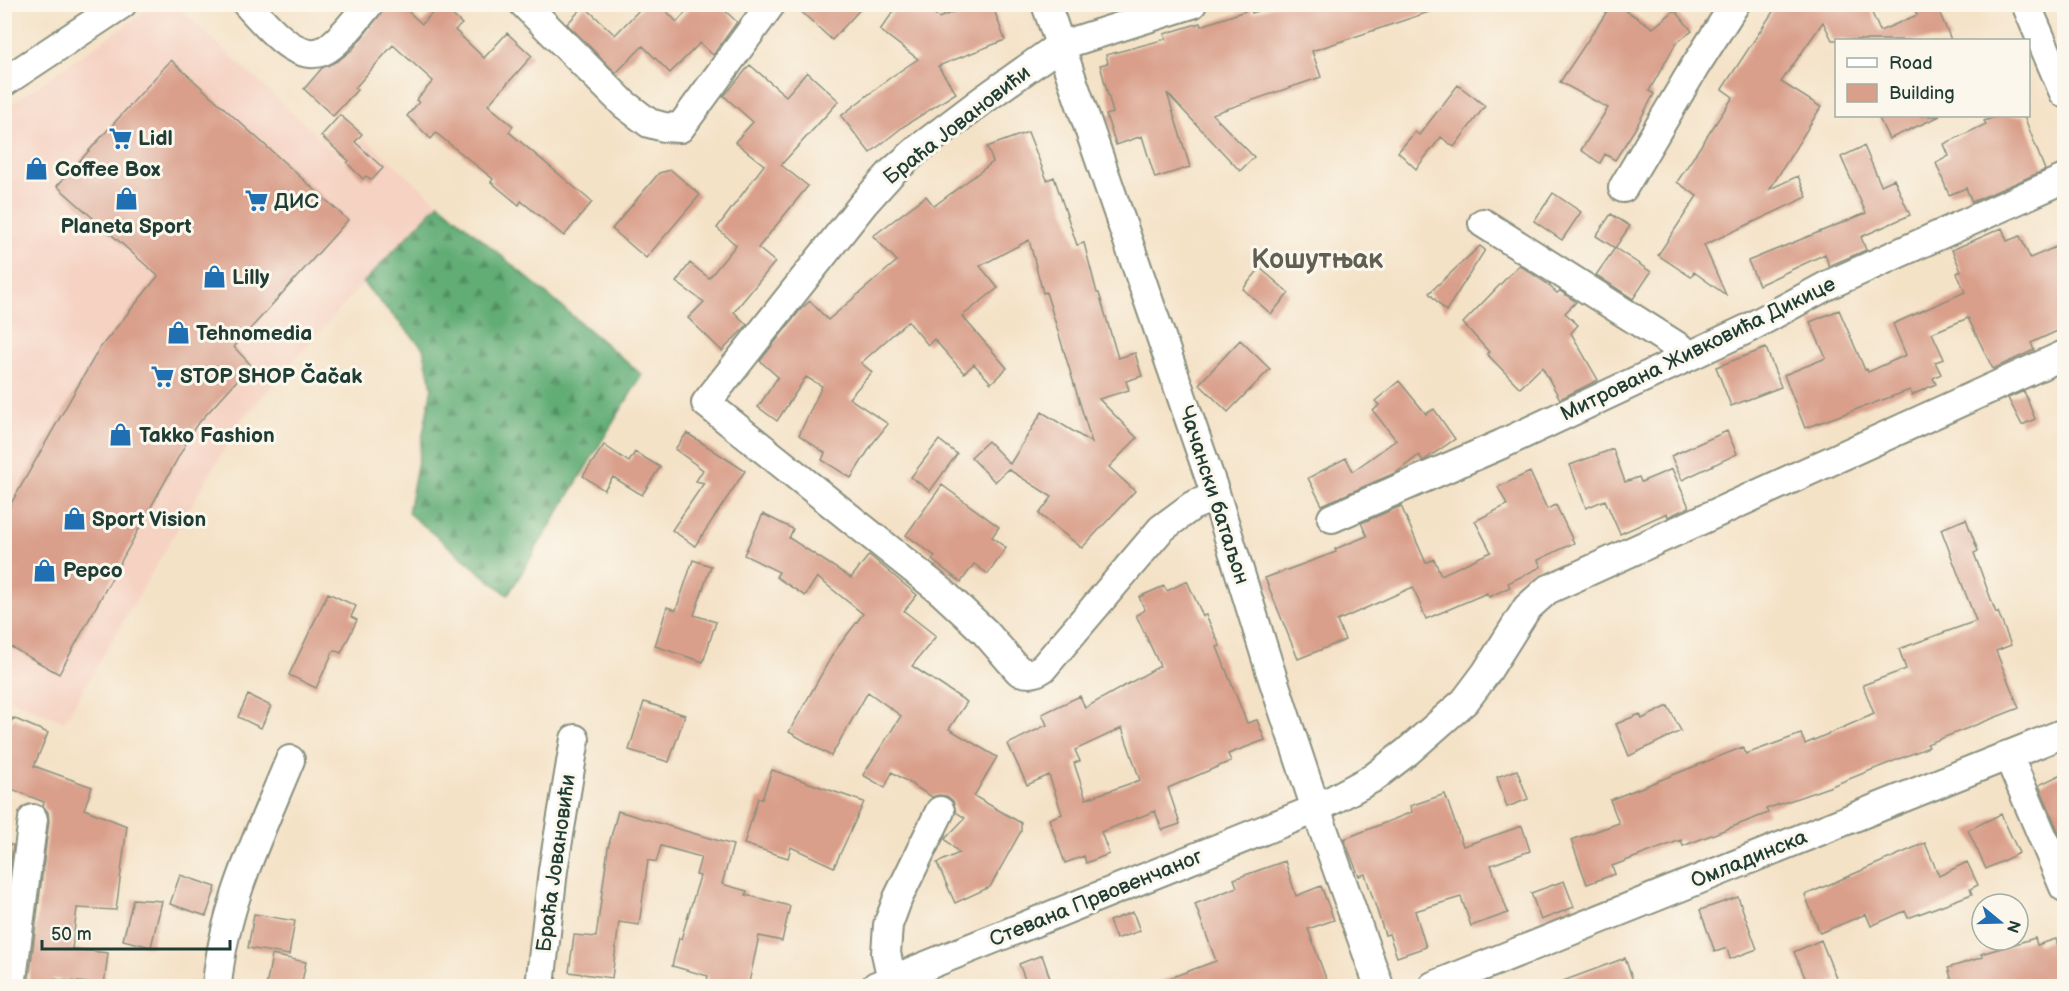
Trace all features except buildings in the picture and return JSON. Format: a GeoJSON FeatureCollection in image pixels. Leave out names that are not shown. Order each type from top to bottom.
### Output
{"type":"FeatureCollection","features":[{"type":"Feature","properties":{"kind":"street"},"geometry":{"type":"LineString","coordinates":[[4,82],[122,4]]}},
{"type":"Feature","properties":{"kind":"street"},"geometry":{"type":"LineString","coordinates":[[247,4],[286,44],[295,50],[320,53],[330,47],[369,4]]}},
{"type":"Feature","properties":{"kind":"street"},"geometry":{"type":"LineString","coordinates":[[524,4],[624,104],[649,123],[664,128],[680,128],[760,9]]}},
{"type":"Feature","properties":{"kind":"street","name":"Чачански батаљон"},"geometry":{"type":"LineString","coordinates":[[1046,4],[1216,496],[1316,809],[1379,987]]}},
{"type":"Feature","properties":{"kind":"street","name":"Браћа Јовановићи"},"geometry":{"type":"LineString","coordinates":[[1191,4],[1059,46],[983,100],[892,172],[864,203],[706,403],[941,591],[985,632],[1019,670],[1025,673],[1031,674],[1042,668],[1161,529],[1192,506],[1216,496]]}},
{"type":"Feature","properties":{"kind":"street"},"geometry":{"type":"LineString","coordinates":[[1623,188],[1735,4]]}},
{"type":"Feature","properties":{"kind":"street"},"geometry":{"type":"LineString","coordinates":[[2026,4],[2064,93]]}},
{"type":"Feature","properties":{"kind":"street","name":"Митрована Живковића Дикице"},"geometry":{"type":"LineString","coordinates":[[1332,518],[1502,444],[1745,330],[1828,285],[2064,179]]}},
{"type":"Feature","properties":{"kind":"street"},"geometry":{"type":"LineString","coordinates":[[1483,222],[1690,355]]}},
{"type":"Feature","properties":{"kind":"street","name":"Стевана Првовенчаног"},"geometry":{"type":"LineString","coordinates":[[884,983],[1316,809],[1373,778],[1466,701],[1527,608],[1547,590],[2064,355]]}},
{"type":"Feature","properties":{"kind":"street","name":"Омладинска"},"geometry":{"type":"LineString","coordinates":[[1433,987],[2064,733]]}},
{"type":"Feature","properties":{"kind":"street","name":"Браћа Јовановићи"},"geometry":{"type":"LineString","coordinates":[[540,987],[553,870],[575,740]]}},
{"type":"Feature","properties":{"kind":"street"},"geometry":{"type":"LineString","coordinates":[[2008,755],[2064,887]]}},
{"type":"Feature","properties":{"kind":"street"},"geometry":{"type":"LineString","coordinates":[[217,987],[219,957],[239,885],[290,760]]}},
{"type":"Feature","properties":{"kind":"street"},"geometry":{"type":"LineString","coordinates":[[884,983],[888,925],[892,911],[940,811]]}},
{"type":"Feature","properties":{"kind":"street"},"geometry":{"type":"LineString","coordinates":[[11,987],[33,819]]}},
{"type":"Feature","properties":{"kind":"shaded area"},"geometry":{"type":"Polygon","coordinates":[[[155,5],[176,5],[344,161],[364,138],[439,203],[363,283],[242,419],[64,722],[5,697],[4,109],[155,5]]]}},
{"type":"Feature","properties":{"kind":"green space"},"geometry":{"type":"Polygon","coordinates":[[[439,203],[642,375],[508,595],[408,513],[432,387],[423,348],[363,283],[439,203]]]}},
{"type":"Feature","properties":{"kind":"place","name":"Lidl"},"geometry":{"type":"Point","coordinates":[120,138]}},
{"type":"Feature","properties":{"kind":"place","name":"Coffee Box"},"geometry":{"type":"Point","coordinates":[37,169]}},
{"type":"Feature","properties":{"kind":"place","name":"Planeta Sport"},"geometry":{"type":"Point","coordinates":[126,198]}},
{"type":"Feature","properties":{"kind":"place","name":"ДИС"},"geometry":{"type":"Point","coordinates":[256,201]}},
{"type":"Feature","properties":{"kind":"place","name":"Lilly"},"geometry":{"type":"Point","coordinates":[214,277]}},
{"type":"Feature","properties":{"kind":"place","name":"Tehnomedia"},"geometry":{"type":"Point","coordinates":[178,333]}},
{"type":"Feature","properties":{"kind":"place","name":"STOP SHOP Čačak"},"geometry":{"type":"Point","coordinates":[162,376]}},
{"type":"Feature","properties":{"kind":"place","name":"Takko Fashion"},"geometry":{"type":"Point","coordinates":[121,435]}},
{"type":"Feature","properties":{"kind":"place","name":"Sport Vision"},"geometry":{"type":"Point","coordinates":[74,519]}},
{"type":"Feature","properties":{"kind":"place","name":"Pepco"},"geometry":{"type":"Point","coordinates":[45,570]}},
{"type":"Feature","properties":{"kind":"district","name":"Кошутњак"},"geometry":{"type":"Point","coordinates":[1317,260]}}]}
